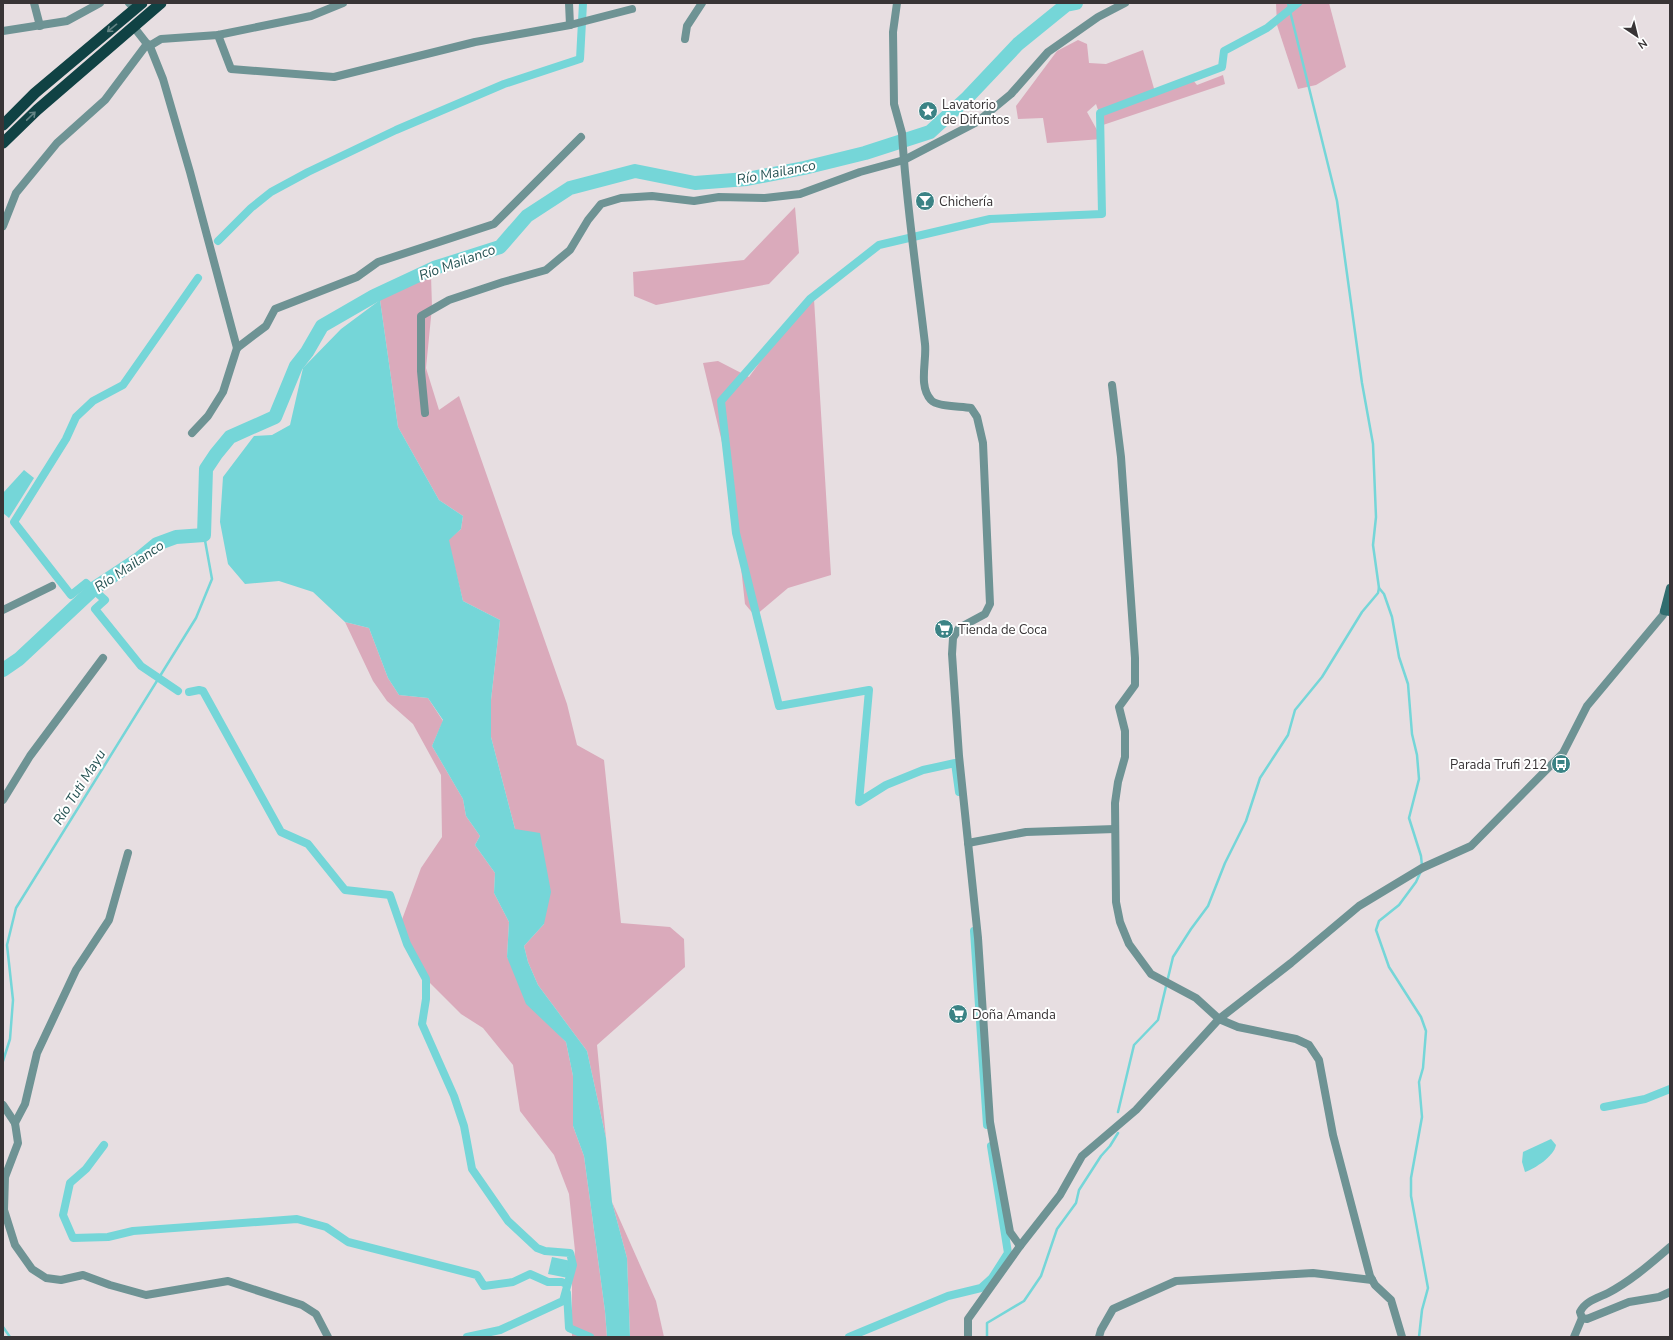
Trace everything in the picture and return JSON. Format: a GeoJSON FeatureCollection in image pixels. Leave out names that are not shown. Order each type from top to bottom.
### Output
{"type":"FeatureCollection","features":[{"type":"Feature","properties":{"kind":"highway"},"geometry":{"type":"LineString","coordinates":[[3,143],[37,110],[161,3]]}},
{"type":"Feature","properties":{"kind":"highway"},"geometry":{"type":"LineString","coordinates":[[3,125],[35,93],[135,5]]}},
{"type":"Feature","properties":{"kind":"main road"},"geometry":{"type":"LineString","coordinates":[[1667,611],[1670,588]]}},
{"type":"Feature","properties":{"kind":"street"},"geometry":{"type":"LineString","coordinates":[[34,3],[40,26]]}},
{"type":"Feature","properties":{"kind":"street"},"geometry":{"type":"LineString","coordinates":[[3,31],[67,21],[100,3]]}},
{"type":"Feature","properties":{"kind":"street"},"geometry":{"type":"LineString","coordinates":[[147,44],[151,45],[161,39],[218,35],[311,16],[343,3]]}},
{"type":"Feature","properties":{"kind":"street"},"geometry":{"type":"LineString","coordinates":[[569,3],[570,25]]}},
{"type":"Feature","properties":{"kind":"street"},"geometry":{"type":"LineString","coordinates":[[685,39],[687,26],[702,3]]}},
{"type":"Feature","properties":{"kind":"street"},"geometry":{"type":"LineString","coordinates":[[897,3],[893,32],[894,104],[902,133],[926,349],[924,389],[931,400],[941,405],[957,405],[971,408],[977,417],[983,443],[990,604],[985,614],[959,628],[953,638],[952,654],[968,843],[978,938],[990,1122],[1010,1232],[1020,1246]]}},
{"type":"Feature","properties":{"kind":"street"},"geometry":{"type":"LineString","coordinates":[[425,412],[421,372],[421,316],[449,300],[503,282],[546,270],[570,250],[588,220],[601,204],[621,198],[652,196],[694,201],[719,197],[765,198],[800,194],[860,172],[904,160],[977,122],[1011,94],[1048,52],[1098,17],[1125,3]]}},
{"type":"Feature","properties":{"kind":"street"},"geometry":{"type":"LineString","coordinates":[[218,35],[231,69],[334,76],[475,42],[570,25],[632,9]]}},
{"type":"Feature","properties":{"kind":"street"},"geometry":{"type":"LineString","coordinates":[[133,26],[151,49],[163,79],[190,172],[237,348],[223,392],[208,416],[192,433]]}},
{"type":"Feature","properties":{"kind":"street"},"geometry":{"type":"LineString","coordinates":[[3,226],[16,193],[58,143],[105,100],[147,44]]}},
{"type":"Feature","properties":{"kind":"street"},"geometry":{"type":"LineString","coordinates":[[237,348],[266,326],[275,309],[357,277],[378,262],[494,224],[581,137]]}},
{"type":"Feature","properties":{"kind":"street"},"geometry":{"type":"LineString","coordinates":[[1112,385],[1121,457],[1135,658],[1134,685],[1119,707],[1125,731],[1125,757],[1114,803],[1116,902],[1120,922],[1129,944],[1151,974],[1196,998],[1219,1020],[1238,1027],[1296,1038],[1309,1045],[1319,1060],[1333,1135],[1353,1214],[1372,1280],[1391,1300],[1402,1337]]}},
{"type":"Feature","properties":{"kind":"street"},"geometry":{"type":"LineString","coordinates":[[3,610],[52,586]]}},
{"type":"Feature","properties":{"kind":"street"},"geometry":{"type":"LineString","coordinates":[[968,1337],[968,1319],[1020,1246],[1060,1195],[1082,1156],[1136,1110],[1219,1020],[1291,963],[1359,906],[1422,868],[1471,846],[1563,753],[1587,706],[1667,611]]}},
{"type":"Feature","properties":{"kind":"street"},"geometry":{"type":"LineString","coordinates":[[3,800],[30,756],[103,658]]}},
{"type":"Feature","properties":{"kind":"street"},"geometry":{"type":"LineString","coordinates":[[968,843],[1026,832],[1115,829]]}},
{"type":"Feature","properties":{"kind":"street"},"geometry":{"type":"LineString","coordinates":[[15,1123],[25,1104],[38,1053],[76,970],[109,920],[128,853]]}},
{"type":"Feature","properties":{"kind":"street"},"geometry":{"type":"LineString","coordinates":[[3,1105],[15,1123],[18,1143],[5,1176],[4,1210],[15,1245],[32,1269],[46,1278],[61,1280],[83,1275],[110,1285],[146,1294],[228,1281],[302,1305],[316,1314],[328,1337]]}},
{"type":"Feature","properties":{"kind":"street"},"geometry":{"type":"LineString","coordinates":[[1574,1337],[1582,1318],[1580,1312],[1582,1307],[1624,1284],[1670,1247]]}},
{"type":"Feature","properties":{"kind":"street"},"geometry":{"type":"LineString","coordinates":[[1100,1337],[1101,1330],[1113,1309],[1176,1281],[1313,1273],[1372,1280]]}},
{"type":"Feature","properties":{"kind":"street"},"geometry":{"type":"LineString","coordinates":[[1582,1318],[1599,1315],[1629,1302],[1659,1297],[1670,1292]]}},
{"type":"Feature","properties":{"kind":"shaded area"},"geometry":{"type":"Polygon","coordinates":[[[1276,3],[1329,3],[1346,67],[1316,85],[1298,89],[1277,25],[1276,3]]]}},
{"type":"Feature","properties":{"kind":"shaded area"},"geometry":{"type":"Polygon","coordinates":[[[1078,40],[1087,44],[1089,63],[1106,64],[1143,50],[1155,92],[1192,79],[1197,85],[1223,75],[1225,84],[1103,125],[1096,104],[1087,112],[1102,139],[1047,143],[1043,118],[1018,119],[1016,106],[1057,51],[1078,40]]]}},
{"type":"Feature","properties":{"kind":"shaded area"},"geometry":{"type":"Polygon","coordinates":[[[795,207],[799,253],[769,284],[656,305],[634,296],[633,272],[744,260],[795,207]]]}},
{"type":"Feature","properties":{"kind":"shaded area"},"geometry":{"type":"Polygon","coordinates":[[[431,275],[432,307],[426,368],[439,410],[459,396],[567,704],[577,745],[604,760],[621,923],[670,927],[684,939],[685,967],[597,1045],[606,1138],[587,1051],[538,985],[528,962],[524,946],[544,924],[515,829],[491,737],[491,700],[500,620],[463,601],[448,540],[461,529],[463,516],[439,500],[398,427],[380,300],[431,275]]]}},
{"type":"Feature","properties":{"kind":"shaded area"},"geometry":{"type":"Polygon","coordinates":[[[814,299],[831,575],[788,588],[755,616],[745,604],[732,484],[703,363],[718,361],[749,377],[771,347],[814,299]]]}},
{"type":"Feature","properties":{"kind":"shaded area"},"geometry":{"type":"Polygon","coordinates":[[[345,622],[369,628],[388,678],[399,695],[428,698],[443,721],[432,746],[463,799],[466,816],[480,836],[475,845],[495,873],[494,893],[509,922],[507,957],[551,1026],[566,1042],[573,1076],[573,1126],[584,1156],[605,1311],[607,1337],[572,1337],[572,1278],[575,1251],[569,1194],[554,1155],[520,1111],[513,1065],[483,1028],[461,1014],[426,979],[407,944],[400,925],[421,868],[442,837],[441,775],[413,724],[387,701],[373,681],[345,622]]]}},
{"type":"Feature","properties":{"kind":"shaded area"},"geometry":{"type":"Polygon","coordinates":[[[612,1202],[656,1301],[664,1337],[630,1337],[627,1258],[612,1202]]]}},
{"type":"Feature","properties":{"kind":"water"},"geometry":{"type":"Polygon","coordinates":[[[380,300],[398,427],[439,500],[463,516],[461,529],[449,540],[463,601],[500,620],[491,700],[491,737],[515,829],[540,833],[551,892],[544,924],[524,946],[528,962],[538,985],[587,1051],[606,1138],[612,1202],[627,1258],[630,1337],[607,1337],[605,1311],[584,1156],[573,1126],[573,1076],[566,1042],[526,1004],[507,957],[509,922],[494,893],[495,873],[475,845],[480,836],[466,816],[463,799],[432,746],[443,720],[428,698],[399,695],[388,678],[369,628],[345,622],[313,592],[279,581],[245,584],[228,564],[220,522],[223,477],[254,436],[272,435],[290,425],[303,368],[341,329],[380,300]]]}},
{"type":"Feature","properties":{"kind":"water"},"geometry":{"type":"Polygon","coordinates":[[[24,470],[34,478],[9,518],[3,513],[3,493],[24,470]]]}},
{"type":"Feature","properties":{"kind":"water"},"geometry":{"type":"Polygon","coordinates":[[[1551,1139],[1556,1145],[1552,1153],[1539,1165],[1525,1172],[1522,1162],[1523,1152],[1551,1139]]]}},
{"type":"Feature","properties":{"kind":"water"},"geometry":{"type":"Polygon","coordinates":[[[552,1257],[571,1261],[568,1278],[548,1274],[552,1257]]]}},
{"type":"Feature","properties":{"kind":"waterway"},"geometry":{"type":"LineString","coordinates":[[218,241],[251,208],[271,192],[308,172],[396,130],[504,84],[580,59],[583,3]]}},
{"type":"Feature","properties":{"kind":"waterway","name":"Río Mailanco"},"geometry":{"type":"LineString","coordinates":[[3,670],[19,659],[96,587],[140,558],[157,544],[176,537],[204,535],[206,469],[230,437],[275,417],[296,366],[307,352],[322,326],[374,296],[434,268],[500,247],[527,216],[570,188],[635,171],[695,183],[747,179],[804,168],[865,153],[930,132],[966,99],[1018,44],[1066,5],[1076,3]]}},
{"type":"Feature","properties":{"kind":"waterway"},"geometry":{"type":"LineString","coordinates":[[1118,1112],[1134,1045],[1158,1020],[1173,957],[1208,906],[1225,863],[1246,821],[1260,778],[1288,735],[1295,710],[1322,677],[1362,612],[1378,593],[1379,588],[1373,545],[1376,517],[1373,444],[1362,383],[1337,201],[1288,3]]}},
{"type":"Feature","properties":{"kind":"waterway"},"geometry":{"type":"LineString","coordinates":[[959,792],[955,763],[923,770],[886,785],[859,802],[869,690],[779,706],[736,533],[721,401],[810,299],[879,245],[990,219],[1102,214],[1100,113],[1222,67],[1224,51],[1267,28],[1298,3]]}},
{"type":"Feature","properties":{"kind":"waterway"},"geometry":{"type":"LineString","coordinates":[[178,691],[141,666],[95,609],[105,600],[86,583],[71,595],[14,522],[66,439],[76,417],[93,401],[123,385],[198,278]]}},
{"type":"Feature","properties":{"kind":"waterway","name":"Río Tuti Mayu"},"geometry":{"type":"LineString","coordinates":[[3,1061],[10,1039],[13,1000],[7,945],[16,908],[196,618],[212,579],[204,535]]}},
{"type":"Feature","properties":{"kind":"waterway"},"geometry":{"type":"LineString","coordinates":[[1379,588],[1384,594],[1392,617],[1399,657],[1408,684],[1412,734],[1417,755],[1419,779],[1409,818],[1421,856],[1422,866]]}},
{"type":"Feature","properties":{"kind":"waterway"},"geometry":{"type":"LineString","coordinates":[[189,692],[199,690],[203,691],[281,832],[308,844],[345,890],[390,895],[407,944],[426,979],[426,999],[422,1024],[454,1096],[464,1126],[472,1169],[508,1221],[537,1248],[545,1251],[570,1253],[573,1265],[563,1301],[500,1330],[467,1337]]}},
{"type":"Feature","properties":{"kind":"waterway"},"geometry":{"type":"LineString","coordinates":[[1419,1337],[1422,1310],[1428,1288],[1411,1196],[1411,1178],[1422,1117],[1419,1082],[1423,1068],[1426,1031],[1421,1017],[1389,967],[1376,930],[1379,921],[1399,905],[1416,882],[1421,871]]}},
{"type":"Feature","properties":{"kind":"waterway"},"geometry":{"type":"LineString","coordinates":[[974,931],[987,1125]]}},
{"type":"Feature","properties":{"kind":"waterway"},"geometry":{"type":"LineString","coordinates":[[1604,1107],[1645,1099],[1670,1089]]}},
{"type":"Feature","properties":{"kind":"waterway"},"geometry":{"type":"LineString","coordinates":[[987,1337],[987,1323],[1024,1301],[1041,1276],[1057,1229],[1076,1203],[1079,1190],[1118,1133]]}},
{"type":"Feature","properties":{"kind":"waterway"},"geometry":{"type":"LineString","coordinates":[[104,1145],[86,1169],[70,1183],[63,1215],[73,1238],[108,1237],[133,1231],[297,1219],[326,1227],[348,1242],[477,1275],[484,1286],[513,1282],[530,1274],[548,1282],[562,1282],[566,1284]]}},
{"type":"Feature","properties":{"kind":"waterway"},"geometry":{"type":"LineString","coordinates":[[849,1337],[948,1296],[981,1288],[992,1278],[1008,1253],[991,1146]]}},
{"type":"Feature","properties":{"kind":"waterway"},"geometry":{"type":"LineString","coordinates":[[567,1293],[569,1328],[590,1337]]}},
{"type":"Feature","properties":{"kind":"waterway","name":"Río Tuti Mayu"},"geometry":{"type":"LineString","coordinates":[[3,1327],[10,1337]]}},
{"type":"Feature","properties":{"kind":"place","name":"Lavatorio de Difuntos"},"geometry":{"type":"Point","coordinates":[928,111]}},
{"type":"Feature","properties":{"kind":"place","name":"Chichería"},"geometry":{"type":"Point","coordinates":[925,201]}},
{"type":"Feature","properties":{"kind":"place","name":"Tienda de Coca"},"geometry":{"type":"Point","coordinates":[944,629]}},
{"type":"Feature","properties":{"kind":"place","name":"Parada Trufi 212"},"geometry":{"type":"Point","coordinates":[1561,764]}},
{"type":"Feature","properties":{"kind":"place","name":"Doña Amanda"},"geometry":{"type":"Point","coordinates":[958,1014]}}]}
